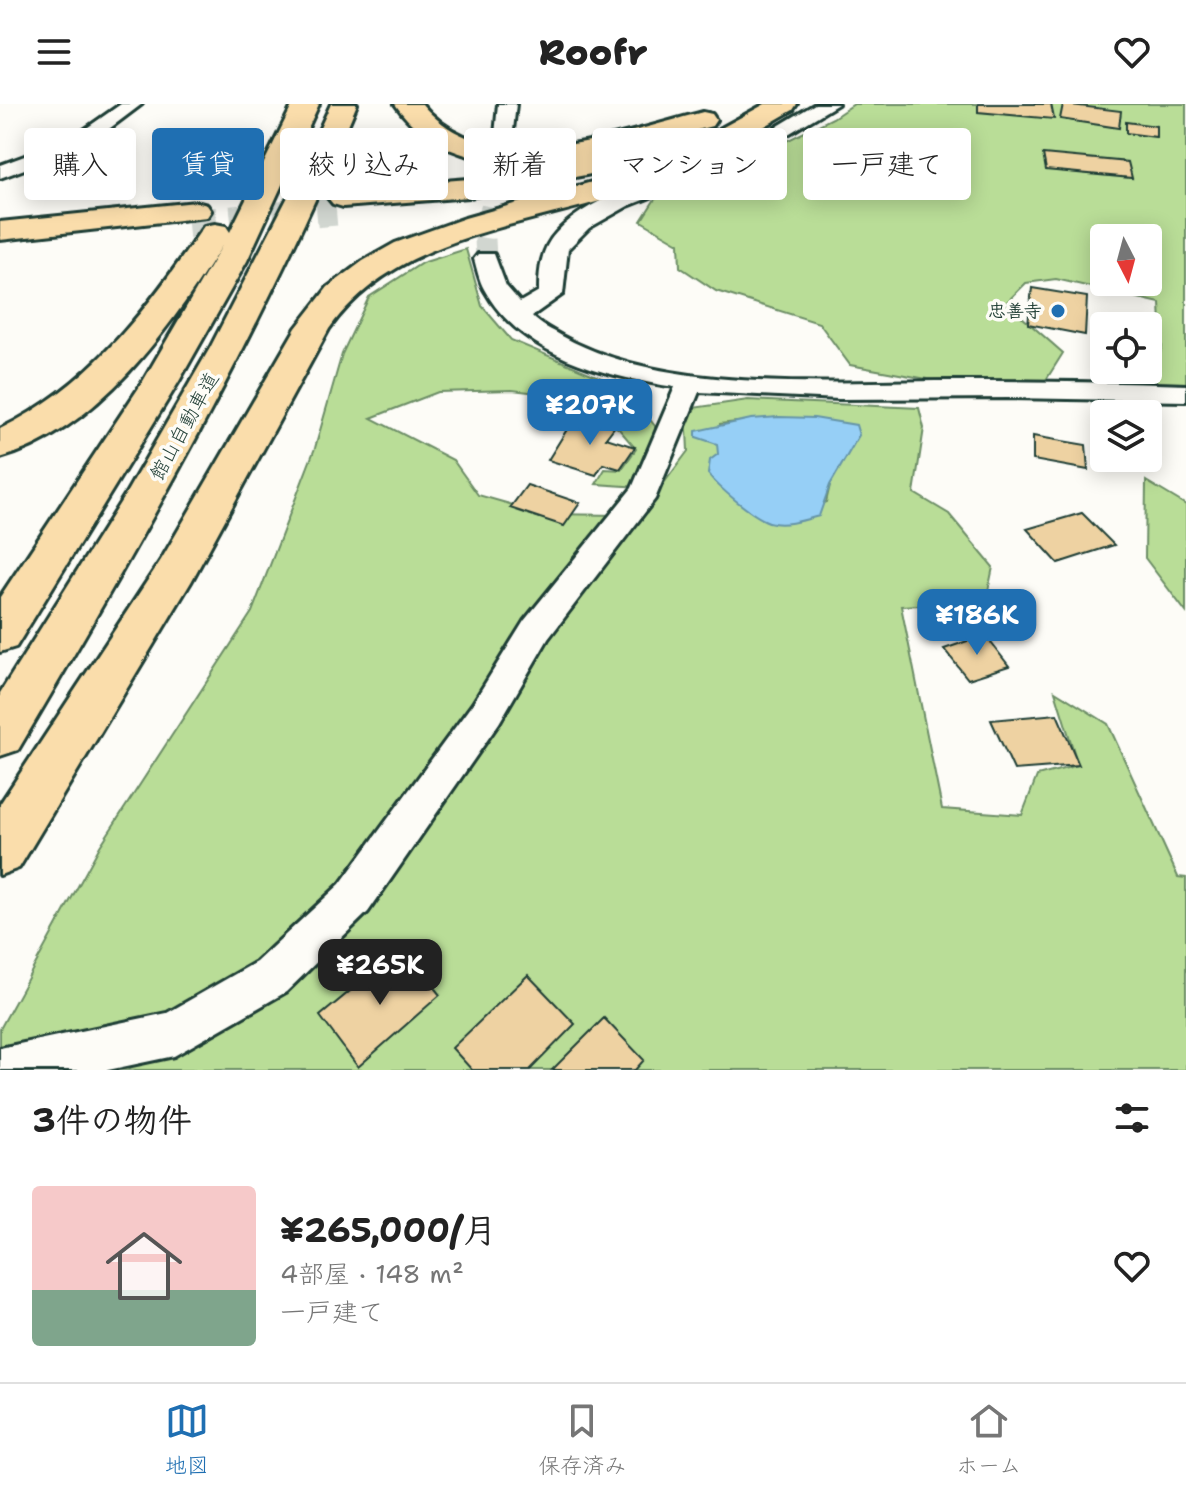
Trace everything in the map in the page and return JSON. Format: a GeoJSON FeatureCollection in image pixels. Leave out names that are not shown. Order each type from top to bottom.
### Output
{"type":"FeatureCollection","features":[{"type":"Feature","properties":{"kind":"highway"},"geometry":{"type":"LineString","coordinates":[[0,445],[24,435],[84,396],[126,356],[198,259],[293,104]]}},
{"type":"Feature","properties":{"kind":"highway","name":"館山自動車道"},"geometry":{"type":"LineString","coordinates":[[0,634],[160,383],[231,261],[306,104]]}},
{"type":"Feature","properties":{"kind":"highway","name":"館山自動車道"},"geometry":{"type":"LineString","coordinates":[[0,735],[86,597],[193,412],[276,253],[344,104]]}},
{"type":"Feature","properties":{"kind":"highway"},"geometry":{"type":"LineString","coordinates":[[408,104],[416,118],[438,135],[470,147],[523,154],[564,154],[605,148],[714,124],[784,104]]}},
{"type":"Feature","properties":{"kind":"highway"},"geometry":{"type":"LineString","coordinates":[[339,205],[460,200],[528,190],[609,172],[714,124]]}},
{"type":"Feature","properties":{"kind":"highway"},"geometry":{"type":"LineString","coordinates":[[0,850],[176,571],[313,328],[341,292],[378,264],[416,244],[618,186],[662,170],[714,124]]}},
{"type":"Feature","properties":{"kind":"highway"},"geometry":{"type":"LineString","coordinates":[[0,231],[192,217],[0,243]]}},
{"type":"Feature","properties":{"kind":"street"},"geometry":{"type":"LineString","coordinates":[[0,172],[78,143],[133,104]]}},
{"type":"Feature","properties":{"kind":"street"},"geometry":{"type":"LineString","coordinates":[[505,128],[507,104]]}},
{"type":"Feature","properties":{"kind":"street"},"geometry":{"type":"LineString","coordinates":[[516,315],[551,294],[552,258],[564,237],[575,229],[620,202],[730,159],[829,104]]}},
{"type":"Feature","properties":{"kind":"street"},"geometry":{"type":"LineString","coordinates":[[486,259],[495,287],[516,315],[546,338],[583,357],[653,376],[732,389],[1074,389],[1186,393]]}},
{"type":"Feature","properties":{"kind":"street"},"geometry":{"type":"LineString","coordinates":[[2,1070],[174,1034],[271,977],[354,898],[486,713],[536,630],[645,492],[690,382]]}},
{"type":"Feature","properties":{"kind":"green space"},"geometry":{"type":"Polygon","coordinates":[[[854,104],[1186,104],[1186,401],[1152,384],[1162,384],[1160,303],[1130,296],[1162,296],[1162,224],[1090,224],[1090,287],[1056,279],[1026,283],[1006,303],[1063,353],[1046,380],[927,379],[850,365],[819,323],[716,291],[680,267],[679,243],[641,221],[654,200],[787,200],[787,141],[803,133],[803,200],[971,200],[971,128],[813,128],[854,104]]]}},
{"type":"Feature","properties":{"kind":"green space"},"geometry":{"type":"Polygon","coordinates":[[[466,249],[482,306],[511,340],[625,388],[655,426],[655,453],[640,487],[596,484],[605,469],[621,470],[636,449],[619,429],[564,396],[512,390],[438,392],[371,418],[453,460],[478,495],[545,514],[620,515],[661,487],[688,451],[686,409],[748,400],[919,408],[924,428],[914,493],[949,514],[993,567],[987,596],[942,604],[901,606],[942,809],[1022,815],[1037,776],[1078,765],[1055,691],[1108,724],[1178,877],[1186,878],[1186,1070],[0,1070],[0,1029],[100,846],[252,612],[315,448],[342,354],[369,297],[422,263],[466,249]],[[780,417],[720,424],[718,455],[754,511],[769,522],[826,502],[830,485],[780,417]]]}},
{"type":"Feature","properties":{"kind":"green space"},"geometry":{"type":"Polygon","coordinates":[[[1146,481],[1186,505],[1186,612],[1145,558],[1146,481]]]}},
{"type":"Feature","properties":{"kind":"water"},"geometry":{"type":"Polygon","coordinates":[[[814,418],[856,425],[859,435],[830,485],[819,516],[781,524],[754,514],[713,480],[708,474],[710,460],[718,454],[717,444],[696,437],[696,431],[751,419],[814,418]]]}},
{"type":"Feature","properties":{"kind":"building"},"geometry":{"type":"Polygon","coordinates":[[[978,104],[1051,104],[1054,119],[978,112],[978,104]]]}},
{"type":"Feature","properties":{"kind":"building"},"geometry":{"type":"Polygon","coordinates":[[[1063,104],[1121,111],[1119,128],[1060,119],[1063,104]]]}},
{"type":"Feature","properties":{"kind":"building"},"geometry":{"type":"Polygon","coordinates":[[[1126,122],[1156,126],[1156,137],[1126,133],[1126,122]]]}},
{"type":"Feature","properties":{"kind":"building"},"geometry":{"type":"Polygon","coordinates":[[[1043,154],[1128,162],[1132,178],[1046,170],[1043,154]]]}},
{"type":"Feature","properties":{"kind":"building","name":"忠善寺"},"geometry":{"type":"Polygon","coordinates":[[[1032,288],[1087,297],[1085,335],[1028,324],[1032,288]]]}},
{"type":"Feature","properties":{"kind":"building"},"geometry":{"type":"Polygon","coordinates":[[[584,416],[615,426],[606,438],[635,447],[620,469],[603,464],[596,475],[548,460],[571,423],[578,425],[584,416]]]}},
{"type":"Feature","properties":{"kind":"building"},"geometry":{"type":"Polygon","coordinates":[[[1033,436],[1086,445],[1088,470],[1033,460],[1033,436]]]}},
{"type":"Feature","properties":{"kind":"building"},"geometry":{"type":"Polygon","coordinates":[[[527,485],[580,503],[564,526],[510,508],[527,485]]]}},
{"type":"Feature","properties":{"kind":"building"},"geometry":{"type":"Polygon","coordinates":[[[1082,513],[1114,545],[1058,563],[1027,529],[1082,513]]]}},
{"type":"Feature","properties":{"kind":"building"},"geometry":{"type":"Polygon","coordinates":[[[985,635],[1009,666],[968,679],[944,649],[985,635]]]}},
{"type":"Feature","properties":{"kind":"building"},"geometry":{"type":"Polygon","coordinates":[[[1057,714],[1079,765],[1014,770],[991,720],[1057,714]]]}},
{"type":"Feature","properties":{"kind":"building"},"geometry":{"type":"Polygon","coordinates":[[[402,948],[440,995],[358,1067],[320,1016],[402,948]]]}},
{"type":"Feature","properties":{"kind":"building"},"geometry":{"type":"Polygon","coordinates":[[[528,975],[575,1024],[530,1070],[472,1070],[452,1048],[528,975]]]}},
{"type":"Feature","properties":{"kind":"building"},"geometry":{"type":"Polygon","coordinates":[[[604,1018],[644,1060],[635,1070],[552,1070],[604,1018]]]}},
{"type":"Feature","properties":{"kind":"tunnel"},"geometry":{"type":"LineString","coordinates":[[486,259],[485,239],[492,200]]}},
{"type":"Feature","properties":{"kind":"tunnel"},"geometry":{"type":"LineString","coordinates":[[188,224],[336,211]]}},
{"type":"Feature","properties":{"kind":"place","name":"忠善寺"},"geometry":{"type":"Point","coordinates":[1058,311]}}]}
